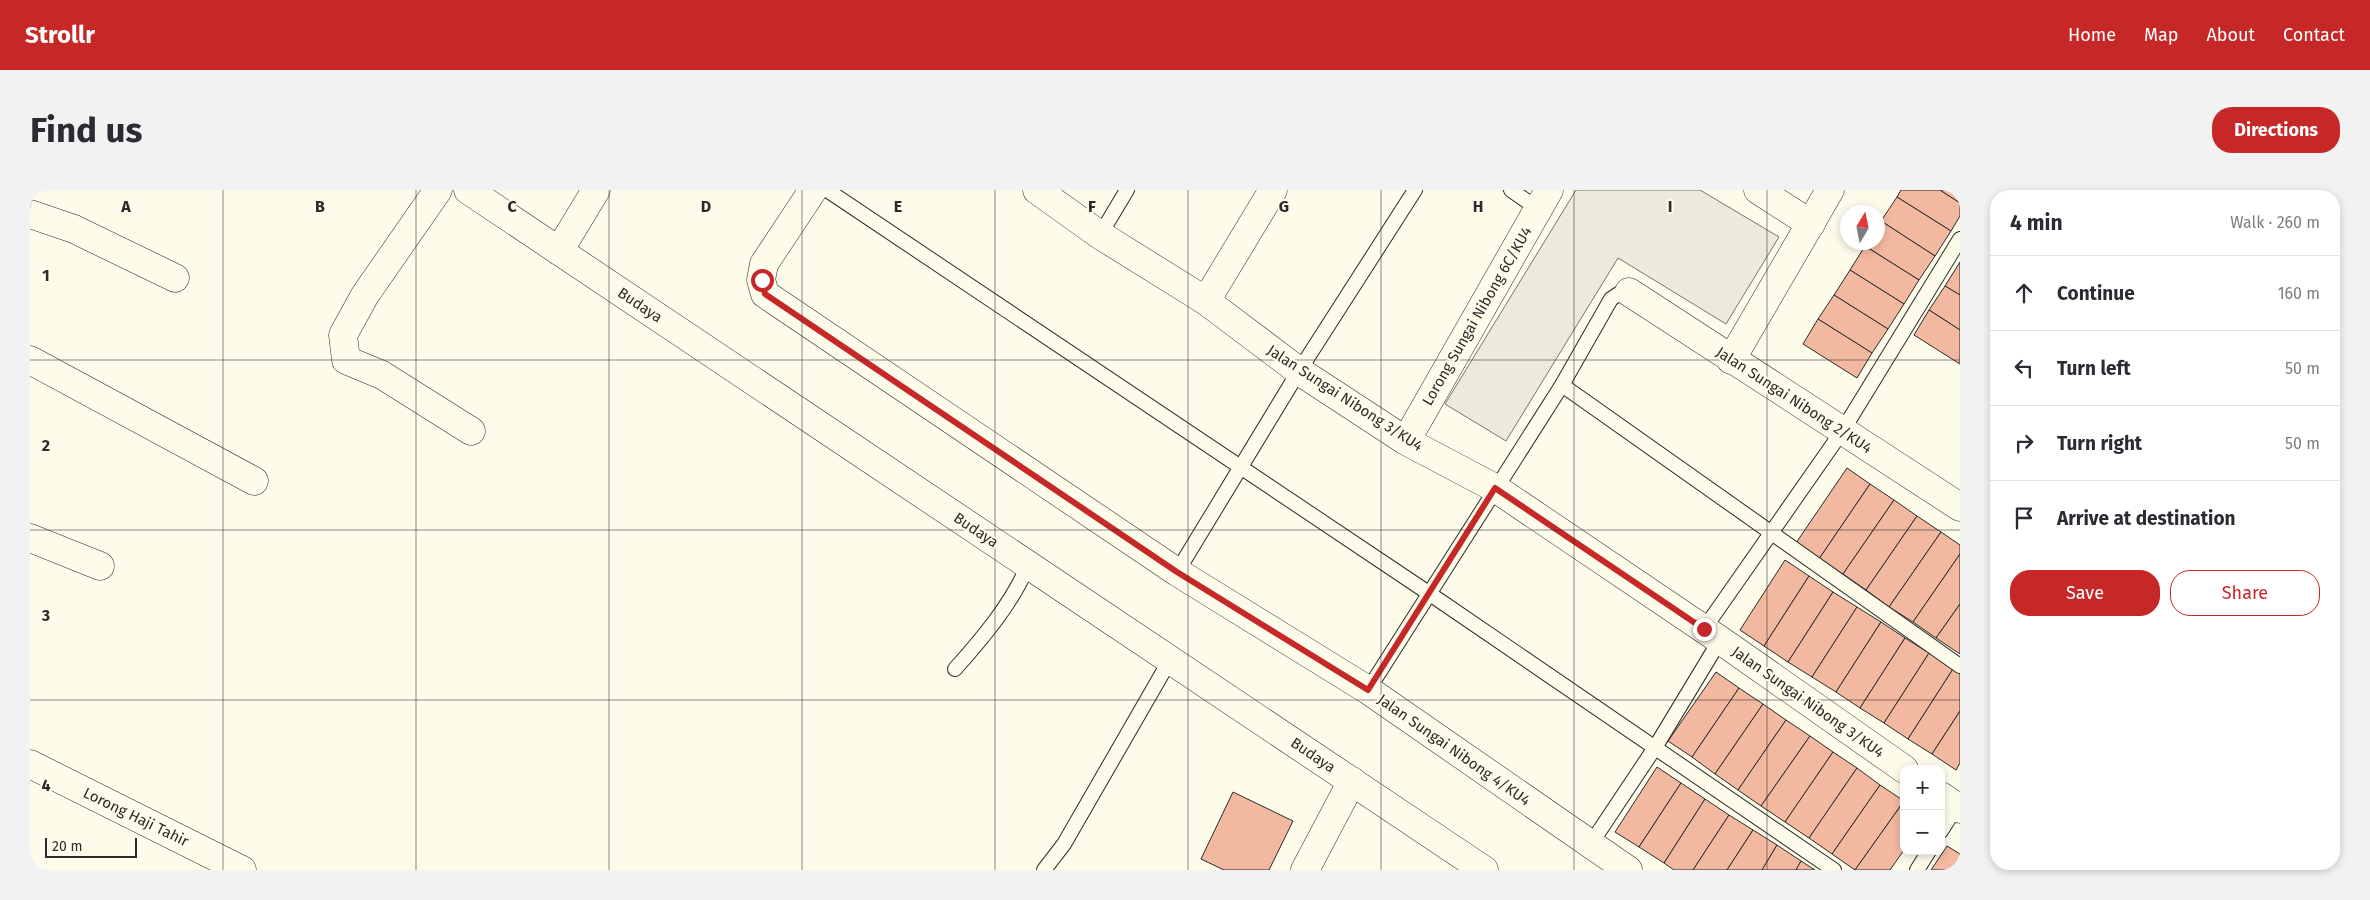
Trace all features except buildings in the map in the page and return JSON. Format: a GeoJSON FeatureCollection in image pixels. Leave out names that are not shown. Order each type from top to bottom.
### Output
{"type":"FeatureCollection","features":[{"type":"Feature","properties":{"kind":"street"},"geometry":{"type":"LineString","coordinates":[[438,190],[366,295],[343,334],[346,360],[382,375],[471,431]]}},
{"type":"Feature","properties":{"kind":"street","name":"Budaya"},"geometry":{"type":"LineString","coordinates":[[468,190],[1484,870]]}},
{"type":"Feature","properties":{"kind":"street"},"geometry":{"type":"LineString","coordinates":[[559,251],[596,190]]}},
{"type":"Feature","properties":{"kind":"street","name":"Jalan Sungai Nibong 4/KU4"},"geometry":{"type":"LineString","coordinates":[[813,190],[764,264],[762,280],[765,294],[1177,572],[1368,690],[1628,870]]}},
{"type":"Feature","properties":{"kind":"street","name":"Jalan Sungai Nibong 3/KU4"},"geometry":{"type":"LineString","coordinates":[[1037,190],[1100,235],[1206,302],[1299,371],[1406,441],[1495,488],[1712,635],[1900,767]]}},
{"type":"Feature","properties":{"kind":"street"},"geometry":{"type":"LineString","coordinates":[[1206,302],[1273,190]]}},
{"type":"Feature","properties":{"kind":"street"},"geometry":{"type":"LineString","coordinates":[[1758,190],[1811,224]]}},
{"type":"Feature","properties":{"kind":"street"},"geometry":{"type":"LineString","coordinates":[[1731,360],[1830,190]]}},
{"type":"Feature","properties":{"kind":"street","name":"Lorong Sungai Nibong 6C/KU4"},"geometry":{"type":"LineString","coordinates":[[1406,441],[1544,199]]}},
{"type":"Feature","properties":{"kind":"street"},"geometry":{"type":"LineString","coordinates":[[30,214],[74,229],[175,278]]}},
{"type":"Feature","properties":{"kind":"street","name":"Jalan Sungai Nibong 2/KU4"},"geometry":{"type":"LineString","coordinates":[[1629,292],[1960,508]]}},
{"type":"Feature","properties":{"kind":"street"},"geometry":{"type":"LineString","coordinates":[[30,360],[254,481]]}},
{"type":"Feature","properties":{"kind":"street"},"geometry":{"type":"LineString","coordinates":[[30,538],[100,566]]}},
{"type":"Feature","properties":{"kind":"street","name":"Lorong Haji Tahir"},"geometry":{"type":"LineString","coordinates":[[30,764],[242,870]]}},
{"type":"Feature","properties":{"kind":"street"},"geometry":{"type":"LineString","coordinates":[[1305,870],[1352,781]]}},
{"type":"Feature","properties":{"kind":"lane"},"geometry":{"type":"LineString","coordinates":[[827,190],[1656,746],[1834,870]]}},
{"type":"Feature","properties":{"kind":"lane"},"geometry":{"type":"LineString","coordinates":[[1100,235],[1127,190]]}},
{"type":"Feature","properties":{"kind":"lane"},"geometry":{"type":"LineString","coordinates":[[1177,572],[1299,371],[1415,190]]}},
{"type":"Feature","properties":{"kind":"lane"},"geometry":{"type":"LineString","coordinates":[[1511,190],[1544,199]]}},
{"type":"Feature","properties":{"kind":"lane"},"geometry":{"type":"LineString","coordinates":[[1590,845],[1656,746],[1712,635],[1772,533],[1843,430],[1960,238]]}},
{"type":"Feature","properties":{"kind":"lane"},"geometry":{"type":"LineString","coordinates":[[1368,690],[1562,385],[1611,300],[1620,293],[1629,292]]}},
{"type":"Feature","properties":{"kind":"lane"},"geometry":{"type":"LineString","coordinates":[[1562,385],[1960,666]]}},
{"type":"Feature","properties":{"kind":"lane"},"geometry":{"type":"LineString","coordinates":[[955,669],[980,642],[1003,610],[1022,580],[1028,565]]}},
{"type":"Feature","properties":{"kind":"lane"},"geometry":{"type":"LineString","coordinates":[[1044,870],[1064,844],[1170,660]]}},
{"type":"Feature","properties":{"kind":"lane"},"geometry":{"type":"LineString","coordinates":[[1945,823],[1955,803]]}},
{"type":"Feature","properties":{"kind":"lane"},"geometry":{"type":"LineString","coordinates":[[1916,870],[1925,855]]}},
{"type":"Feature","properties":{"kind":"shaded area"},"geometry":{"type":"Polygon","coordinates":[[[1576,190],[1700,190],[1779,237],[1726,324],[1618,258],[1506,441],[1445,404],[1576,190]]]}},
{"type":"Feature","properties":{"kind":"route"},"geometry":{"type":"LineString","coordinates":[[762,280],[765,294],[1177,572],[1368,690],[1495,488],[1704,629]]}}]}
